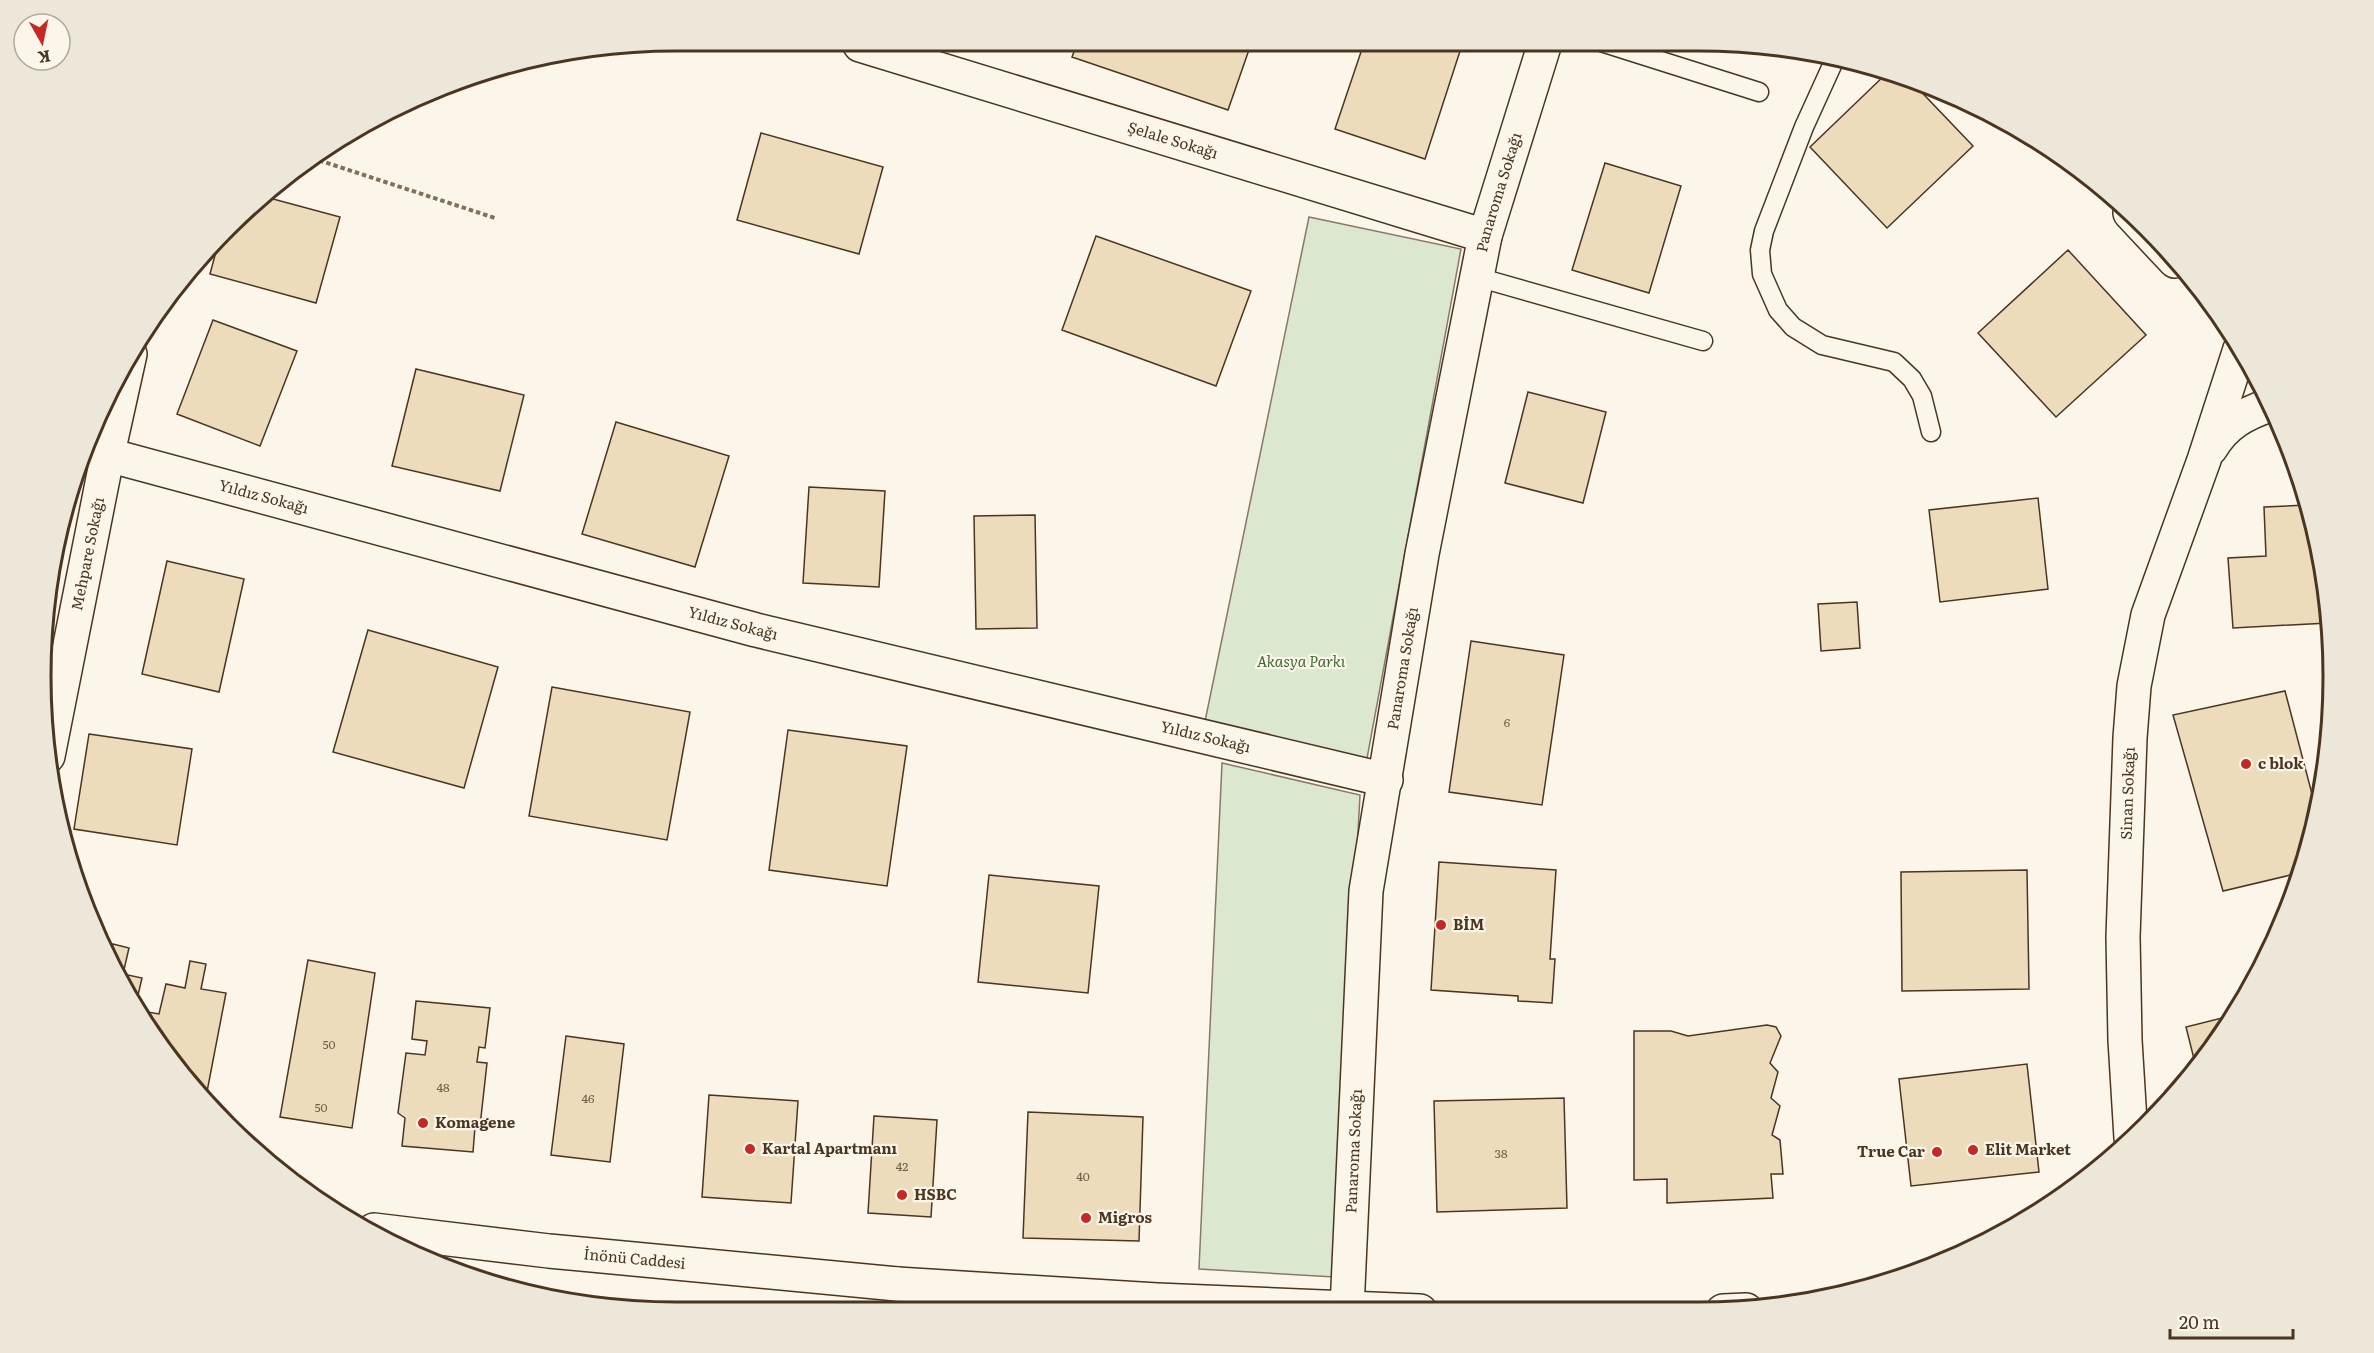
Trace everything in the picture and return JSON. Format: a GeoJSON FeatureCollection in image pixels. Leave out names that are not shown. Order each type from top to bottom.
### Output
{"type":"FeatureCollection","features":[{"type":"Feature","properties":{"kind":"street","name":"Şelale Sokağı"},"geometry":{"type":"LineString","coordinates":[[880,51],[1485,236]]}},
{"type":"Feature","properties":{"kind":"street","name":"Panaroma Sokağı"},"geometry":{"type":"LineString","coordinates":[[1347,1302],[1366,891],[1422,554],[1485,236],[1543,51]]}},
{"type":"Feature","properties":{"kind":"street","name":"Sinan Sokağı"},"geometry":{"type":"LineString","coordinates":[[2130,1128],[2125,1040],[2123,937],[2133,698],[2148,615],[2204,460],[2236,360]]}},
{"type":"Feature","properties":{"kind":"street","name":"Sinan Sokağı"},"geometry":{"type":"LineString","coordinates":[[2204,460],[2229,424],[2247,413],[2262,408]]}},
{"type":"Feature","properties":{"kind":"street","name":"Mehpare Sokağı"},"geometry":{"type":"LineString","coordinates":[[53,726],[97,451],[110,414]]}},
{"type":"Feature","properties":{"kind":"street","name":"Yıldız Sokağı"},"geometry":{"type":"LineString","coordinates":[[97,451],[756,630],[1386,780]]}},
{"type":"Feature","properties":{"kind":"street","name":"İnönü Caddesi"},"geometry":{"type":"LineString","coordinates":[[390,1232],[561,1252],[897,1284]]}},
{"type":"Feature","properties":{"kind":"street"},"geometry":{"type":"LineString","coordinates":[[897,1284],[1195,1302]]}},
{"type":"Feature","properties":{"kind":"street"},"geometry":{"type":"LineString","coordinates":[[897,1284],[966,1302]]}},
{"type":"Feature","properties":{"kind":"lane"},"geometry":{"type":"LineString","coordinates":[[1629,51],[1758,92]]}},
{"type":"Feature","properties":{"kind":"lane"},"geometry":{"type":"LineString","coordinates":[[1832,66],[1804,127],[1764,231],[1760,250],[1762,274],[1778,310],[1793,327],[1822,345],[1894,362],[1912,379],[1922,396],[1931,432]]}},
{"type":"Feature","properties":{"kind":"lane"},"geometry":{"type":"LineString","coordinates":[[1477,277],[1703,341]]}},
{"type":"Feature","properties":{"kind":"path"},"geometry":{"type":"LineString","coordinates":[[322,161],[495,218]]}},
{"type":"Feature","properties":{"kind":"green space","name":"Akasya Parkı"},"geometry":{"type":"Polygon","coordinates":[[[1309,217],[1461,249],[1366,764],[1203,731],[1309,217]]]}},
{"type":"Feature","properties":{"kind":"green space"},"geometry":{"type":"Polygon","coordinates":[[[1222,763],[1360,795],[1334,1277],[1199,1269],[1222,763]]]}},
{"type":"Feature","properties":{"kind":"building"},"geometry":{"type":"Polygon","coordinates":[[[1074,51],[1249,51],[1228,110],[1072,57],[1074,51]]]}},
{"type":"Feature","properties":{"kind":"building"},"geometry":{"type":"Polygon","coordinates":[[[1361,51],[1460,51],[1425,159],[1335,129],[1361,51]]]}},
{"type":"Feature","properties":{"kind":"building"},"geometry":{"type":"Polygon","coordinates":[[[1881,79],[1923,93],[1973,146],[1887,228],[1810,147],[1881,79]]]}},
{"type":"Feature","properties":{"kind":"building"},"geometry":{"type":"Polygon","coordinates":[[[761,133],[883,167],[859,254],[737,220],[761,133]]]}},
{"type":"Feature","properties":{"kind":"building"},"geometry":{"type":"Polygon","coordinates":[[[1605,163],[1681,186],[1649,293],[1572,270],[1605,163]]]}},
{"type":"Feature","properties":{"kind":"building"},"geometry":{"type":"Polygon","coordinates":[[[273,199],[340,217],[316,303],[210,274],[215,254],[273,199]]]}},
{"type":"Feature","properties":{"kind":"building"},"geometry":{"type":"Polygon","coordinates":[[[1096,236],[1251,291],[1216,386],[1062,330],[1096,236]]]}},
{"type":"Feature","properties":{"kind":"building"},"geometry":{"type":"Polygon","coordinates":[[[2068,250],[2146,335],[2056,417],[1978,333],[2068,250]]]}},
{"type":"Feature","properties":{"kind":"building"},"geometry":{"type":"Polygon","coordinates":[[[213,320],[297,351],[260,446],[177,414],[213,320]]]}},
{"type":"Feature","properties":{"kind":"building"},"geometry":{"type":"Polygon","coordinates":[[[416,369],[524,395],[500,491],[392,466],[416,369]]]}},
{"type":"Feature","properties":{"kind":"building"},"geometry":{"type":"Polygon","coordinates":[[[1528,392],[1606,412],[1583,503],[1505,483],[1528,392]]]}},
{"type":"Feature","properties":{"kind":"building"},"geometry":{"type":"Polygon","coordinates":[[[616,422],[729,456],[695,567],[582,534],[616,422]]]}},
{"type":"Feature","properties":{"kind":"building"},"geometry":{"type":"Polygon","coordinates":[[[809,487],[885,491],[879,587],[803,583],[809,487]]]}},
{"type":"Feature","properties":{"kind":"building"},"geometry":{"type":"Polygon","coordinates":[[[2038,498],[2048,589],[1940,602],[1929,510],[2038,498]]]}},
{"type":"Feature","properties":{"kind":"building"},"geometry":{"type":"Polygon","coordinates":[[[2299,505],[2311,554],[2321,623],[2233,628],[2228,558],[2266,556],[2264,507],[2299,505]]]}},
{"type":"Feature","properties":{"kind":"building"},"geometry":{"type":"Polygon","coordinates":[[[1035,515],[1037,628],[976,629],[974,516],[1035,515]]]}},
{"type":"Feature","properties":{"kind":"building"},"geometry":{"type":"Polygon","coordinates":[[[167,561],[244,579],[219,692],[142,674],[167,561]]]}},
{"type":"Feature","properties":{"kind":"building"},"geometry":{"type":"Polygon","coordinates":[[[1857,602],[1860,648],[1821,651],[1818,604],[1857,602]]]}},
{"type":"Feature","properties":{"kind":"building"},"geometry":{"type":"Polygon","coordinates":[[[368,630],[498,667],[464,788],[333,752],[368,630]]]}},
{"type":"Feature","properties":{"kind":"building"},"geometry":{"type":"Polygon","coordinates":[[[1471,641],[1564,655],[1542,805],[1449,792],[1471,641]]]}},
{"type":"Feature","properties":{"kind":"building"},"geometry":{"type":"Polygon","coordinates":[[[552,687],[690,712],[667,840],[529,816],[552,687]]]}},
{"type":"Feature","properties":{"kind":"building","name":"c blok"},"geometry":{"type":"Polygon","coordinates":[[[2285,691],[2312,794],[2291,875],[2223,891],[2173,715],[2285,691]]]}},
{"type":"Feature","properties":{"kind":"building"},"geometry":{"type":"Polygon","coordinates":[[[788,730],[907,746],[887,886],[769,870],[788,730]]]}},
{"type":"Feature","properties":{"kind":"building"},"geometry":{"type":"Polygon","coordinates":[[[89,734],[192,749],[177,845],[74,829],[89,734]]]}},
{"type":"Feature","properties":{"kind":"building"},"geometry":{"type":"Polygon","coordinates":[[[1439,862],[1556,870],[1550,959],[1555,959],[1552,1003],[1518,1001],[1518,996],[1431,990],[1439,862]]]}},
{"type":"Feature","properties":{"kind":"building"},"geometry":{"type":"Polygon","coordinates":[[[2027,870],[2029,989],[1902,991],[1901,872],[2027,870]]]}},
{"type":"Feature","properties":{"kind":"building"},"geometry":{"type":"Polygon","coordinates":[[[989,875],[1099,886],[1088,993],[978,982],[989,875]]]}},
{"type":"Feature","properties":{"kind":"building"},"geometry":{"type":"Polygon","coordinates":[[[113,946],[129,948],[124,969],[116,953],[113,946]]]}},
{"type":"Feature","properties":{"kind":"building"},"geometry":{"type":"Polygon","coordinates":[[[308,960],[375,973],[352,1128],[280,1117],[308,960]]]}},
{"type":"Feature","properties":{"kind":"building"},"geometry":{"type":"Polygon","coordinates":[[[190,961],[206,964],[201,989],[226,993],[207,1090],[180,1057],[149,1012],[159,1014],[166,984],[185,988],[190,961]]]}},
{"type":"Feature","properties":{"kind":"building"},"geometry":{"type":"Polygon","coordinates":[[[128,975],[142,978],[138,994],[128,975]]]}},
{"type":"Feature","properties":{"kind":"building"},"geometry":{"type":"Polygon","coordinates":[[[416,1001],[490,1008],[485,1048],[479,1047],[477,1062],[487,1063],[480,1126],[475,1127],[473,1152],[402,1146],[405,1118],[398,1113],[406,1053],[425,1055],[427,1041],[412,1039],[416,1001]]]}},
{"type":"Feature","properties":{"kind":"building"},"geometry":{"type":"Polygon","coordinates":[[[2222,1018],[2194,1057],[2186,1027],[2222,1018]]]}},
{"type":"Feature","properties":{"kind":"building"},"geometry":{"type":"Polygon","coordinates":[[[1767,1025],[1776,1027],[1781,1036],[1770,1063],[1778,1072],[1771,1098],[1780,1106],[1772,1135],[1780,1140],[1783,1174],[1771,1174],[1773,1198],[1667,1203],[1667,1179],[1634,1180],[1634,1031],[1671,1031],[1688,1036],[1767,1025]]]}},
{"type":"Feature","properties":{"kind":"building"},"geometry":{"type":"Polygon","coordinates":[[[566,1036],[624,1044],[610,1162],[551,1155],[566,1036]]]}},
{"type":"Feature","properties":{"kind":"building"},"geometry":{"type":"Polygon","coordinates":[[[2027,1064],[2039,1172],[1911,1186],[1899,1079],[2027,1064]]]}},
{"type":"Feature","properties":{"kind":"building","name":"Kartal Apartmanı"},"geometry":{"type":"Polygon","coordinates":[[[709,1095],[798,1101],[791,1203],[702,1197],[709,1095]]]}},
{"type":"Feature","properties":{"kind":"building"},"geometry":{"type":"Polygon","coordinates":[[[1564,1098],[1567,1208],[1437,1212],[1434,1101],[1564,1098]]]}},
{"type":"Feature","properties":{"kind":"building"},"geometry":{"type":"Polygon","coordinates":[[[1028,1112],[1143,1117],[1139,1241],[1023,1238],[1028,1112]]]}},
{"type":"Feature","properties":{"kind":"building"},"geometry":{"type":"Polygon","coordinates":[[[874,1116],[937,1120],[931,1217],[868,1213],[874,1116]]]}},
{"type":"Feature","properties":{"kind":"place","name":"c blok"},"geometry":{"type":"Point","coordinates":[2246,764]}},
{"type":"Feature","properties":{"kind":"place","name":"BİM"},"geometry":{"type":"Point","coordinates":[1441,925]}},
{"type":"Feature","properties":{"kind":"place","name":"Komagene"},"geometry":{"type":"Point","coordinates":[423,1123]}},
{"type":"Feature","properties":{"kind":"place","name":"Kartal Apartmanı"},"geometry":{"type":"Point","coordinates":[750,1149]}},
{"type":"Feature","properties":{"kind":"place","name":"Elit Market"},"geometry":{"type":"Point","coordinates":[1973,1150]}},
{"type":"Feature","properties":{"kind":"place","name":"True Car"},"geometry":{"type":"Point","coordinates":[1937,1152]}},
{"type":"Feature","properties":{"kind":"place","name":"HSBC"},"geometry":{"type":"Point","coordinates":[902,1195]}},
{"type":"Feature","properties":{"kind":"place","name":"Migros"},"geometry":{"type":"Point","coordinates":[1086,1218]}}]}
